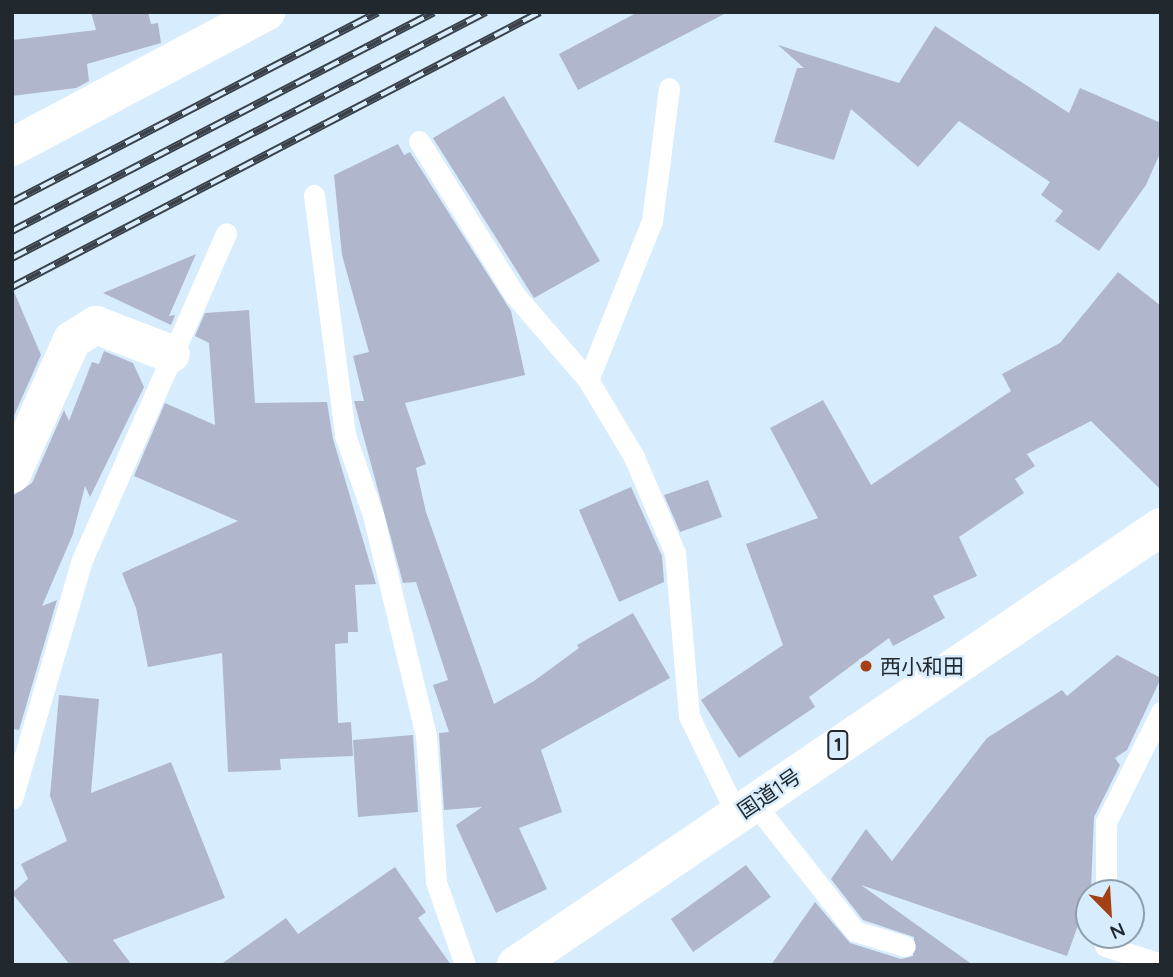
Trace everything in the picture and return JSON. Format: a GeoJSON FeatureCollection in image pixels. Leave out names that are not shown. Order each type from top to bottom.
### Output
{"type":"FeatureCollection","features":[{"type":"Feature","properties":{"kind":"main road"},"geometry":{"type":"LineString","coordinates":[[12,146],[266,12]]}},
{"type":"Feature","properties":{"kind":"main road"},"geometry":{"type":"LineString","coordinates":[[12,474],[72,340],[96,325],[171,354]]}},
{"type":"Feature","properties":{"kind":"main road","name":"国道1号"},"geometry":{"type":"LineString","coordinates":[[516,965],[1161,527]]}},
{"type":"Feature","properties":{"kind":"lane"},"geometry":{"type":"LineString","coordinates":[[588,380],[652,221],[669,88]]}},
{"type":"Feature","properties":{"kind":"lane"},"geometry":{"type":"LineString","coordinates":[[419,141],[515,295],[588,380],[634,457],[676,554],[689,716],[746,809],[855,930],[905,946]]}},
{"type":"Feature","properties":{"kind":"lane"},"geometry":{"type":"LineString","coordinates":[[314,195],[345,435],[373,515],[426,735],[436,882],[465,965]]}},
{"type":"Feature","properties":{"kind":"lane"},"geometry":{"type":"LineString","coordinates":[[12,799],[82,560],[226,233]]}},
{"type":"Feature","properties":{"kind":"lane"},"geometry":{"type":"LineString","coordinates":[[1106,879],[1106,822],[1161,712]]}},
{"type":"Feature","properties":{"kind":"lane"},"geometry":{"type":"LineString","coordinates":[[1104,949],[1161,964]]}},
{"type":"Feature","properties":{"kind":"building"},"geometry":{"type":"Polygon","coordinates":[[[91,12],[148,12],[151,24],[158,23],[161,43],[87,64],[89,81],[76,88],[12,96],[12,40],[96,30],[91,12]]]}},
{"type":"Feature","properties":{"kind":"building"},"geometry":{"type":"Polygon","coordinates":[[[638,12],[728,12],[578,90],[559,54],[638,12]]]}},
{"type":"Feature","properties":{"kind":"building"},"geometry":{"type":"Polygon","coordinates":[[[935,26],[1069,113],[1080,88],[1161,123],[1161,151],[1146,185],[1099,251],[1055,221],[1063,211],[1041,195],[1050,182],[959,121],[918,167],[851,109],[834,160],[774,142],[797,68],[804,68],[778,45],[899,83],[935,26]]]}},
{"type":"Feature","properties":{"kind":"building"},"geometry":{"type":"Polygon","coordinates":[[[504,96],[600,261],[534,298],[433,138],[504,96]]]}},
{"type":"Feature","properties":{"kind":"building"},"geometry":{"type":"Polygon","coordinates":[[[398,144],[404,155],[410,152],[511,311],[525,375],[405,403],[426,464],[416,468],[426,512],[494,704],[534,681],[579,648],[577,645],[633,613],[670,678],[541,750],[562,812],[519,828],[547,889],[496,913],[456,825],[482,807],[444,810],[439,733],[449,732],[433,685],[448,680],[416,582],[403,583],[354,401],[364,401],[353,356],[369,352],[342,255],[334,175],[398,144]]]}},
{"type":"Feature","properties":{"kind":"building"},"geometry":{"type":"Polygon","coordinates":[[[196,254],[169,316],[175,315],[171,325],[103,293],[196,254]]]}},
{"type":"Feature","properties":{"kind":"building"},"geometry":{"type":"Polygon","coordinates":[[[1118,272],[1161,306],[1161,490],[1091,421],[1027,454],[1035,466],[1015,479],[1024,493],[959,537],[977,576],[933,596],[945,618],[893,646],[889,638],[809,697],[815,707],[739,758],[701,700],[783,645],[746,544],[818,518],[770,428],[823,400],[871,485],[1011,391],[1002,374],[1060,343],[1118,272]]]}},
{"type":"Feature","properties":{"kind":"building"},"geometry":{"type":"Polygon","coordinates":[[[12,287],[41,355],[12,420],[12,287]]]}},
{"type":"Feature","properties":{"kind":"building"},"geometry":{"type":"Polygon","coordinates":[[[249,310],[255,403],[327,402],[333,439],[376,584],[355,585],[358,632],[348,632],[348,643],[335,644],[338,723],[351,722],[353,756],[280,759],[281,770],[228,772],[222,653],[148,667],[136,608],[122,573],[238,521],[134,476],[165,403],[215,425],[209,343],[195,336],[205,313],[249,310]]]}},
{"type":"Feature","properties":{"kind":"building"},"geometry":{"type":"Polygon","coordinates":[[[104,351],[133,363],[144,387],[90,497],[85,486],[73,534],[42,606],[57,600],[19,730],[12,729],[12,496],[32,483],[64,410],[69,421],[92,362],[99,364],[104,351]]]}},
{"type":"Feature","properties":{"kind":"building"},"geometry":{"type":"Polygon","coordinates":[[[708,480],[722,517],[680,532],[664,495],[708,480]]]}},
{"type":"Feature","properties":{"kind":"building"},"geometry":{"type":"Polygon","coordinates":[[[631,487],[662,556],[664,582],[619,602],[579,510],[631,487]]]}},
{"type":"Feature","properties":{"kind":"building"},"geometry":{"type":"Polygon","coordinates":[[[1117,655],[1161,678],[1127,750],[1115,758],[1120,765],[1094,817],[1091,879],[1075,879],[1075,934],[1067,956],[861,885],[973,965],[771,965],[815,902],[850,943],[901,959],[913,956],[914,937],[863,920],[831,879],[866,829],[892,861],[987,738],[1062,690],[1067,696],[1117,655]]]}},
{"type":"Feature","properties":{"kind":"building"},"geometry":{"type":"Polygon","coordinates":[[[59,695],[99,699],[91,793],[171,762],[225,898],[113,940],[132,965],[70,965],[12,893],[28,879],[21,864],[67,841],[50,796],[59,695]]]}},
{"type":"Feature","properties":{"kind":"building"},"geometry":{"type":"Polygon","coordinates":[[[413,735],[418,812],[358,817],[353,740],[413,735]]]}},
{"type":"Feature","properties":{"kind":"building"},"geometry":{"type":"Polygon","coordinates":[[[746,865],[771,897],[693,952],[671,919],[746,865]]]}},
{"type":"Feature","properties":{"kind":"building"},"geometry":{"type":"Polygon","coordinates":[[[395,867],[426,912],[418,918],[451,965],[220,965],[286,918],[298,934],[395,867]]]}},
{"type":"Feature","properties":{"kind":"railway"},"geometry":{"type":"LineString","coordinates":[[12,202],[378,12]]}},
{"type":"Feature","properties":{"kind":"railway"},"geometry":{"type":"LineString","coordinates":[[12,231],[434,12]]}},
{"type":"Feature","properties":{"kind":"railway"},"geometry":{"type":"LineString","coordinates":[[12,258],[486,12]]}},
{"type":"Feature","properties":{"kind":"railway"},"geometry":{"type":"LineString","coordinates":[[12,287],[540,12]]}},
{"type":"Feature","properties":{"kind":"place","name":"西小和田"},"geometry":{"type":"Point","coordinates":[866,666]}}]}
